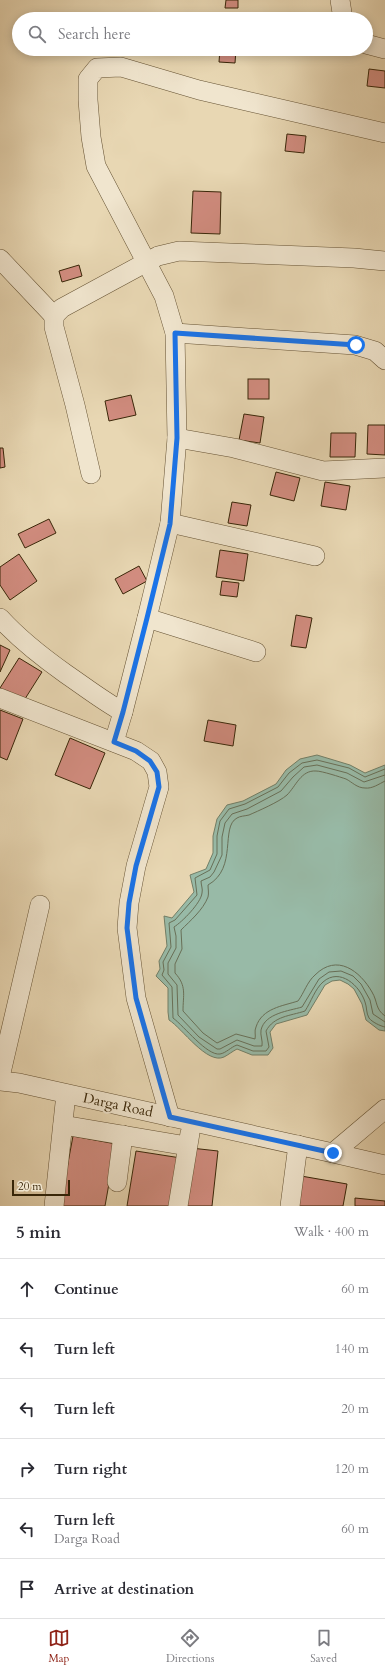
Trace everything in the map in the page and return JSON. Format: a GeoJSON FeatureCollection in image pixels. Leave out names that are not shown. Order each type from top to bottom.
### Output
{"type":"FeatureCollection","features":[{"type":"Feature","properties":{"kind":"street"},"geometry":{"type":"LineString","coordinates":[[340,0],[342,12]]}},
{"type":"Feature","properties":{"kind":"street"},"geometry":{"type":"LineString","coordinates":[[373,46],[385,49]]}},
{"type":"Feature","properties":{"kind":"street"},"geometry":{"type":"LineString","coordinates":[[114,742],[123,712],[170,524],[177,438],[175,333],[164,296],[96,166],[91,137],[88,79],[97,68],[121,67],[199,90],[385,133]]}},
{"type":"Feature","properties":{"kind":"street"},"geometry":{"type":"LineString","coordinates":[[54,316],[62,308],[146,262],[158,256],[179,252],[354,258],[385,261]]}},
{"type":"Feature","properties":{"kind":"street"},"geometry":{"type":"LineString","coordinates":[[0,259],[54,316],[54,327],[75,405],[91,474]]}},
{"type":"Feature","properties":{"kind":"street"},"geometry":{"type":"LineString","coordinates":[[175,333],[356,345],[375,351],[385,360]]}},
{"type":"Feature","properties":{"kind":"street"},"geometry":{"type":"LineString","coordinates":[[177,438],[234,448],[323,471],[385,468]]}},
{"type":"Feature","properties":{"kind":"street"},"geometry":{"type":"LineString","coordinates":[[170,524],[314,556]]}},
{"type":"Feature","properties":{"kind":"street"},"geometry":{"type":"LineString","coordinates":[[0,618],[13,633],[31,648],[105,702],[123,712]]}},
{"type":"Feature","properties":{"kind":"street"},"geometry":{"type":"LineString","coordinates":[[147,618],[256,652]]}},
{"type":"Feature","properties":{"kind":"street"},"geometry":{"type":"LineString","coordinates":[[0,698],[136,751],[150,761],[157,772],[159,787],[136,866],[129,903],[127,928],[136,998],[170,1117]]}},
{"type":"Feature","properties":{"kind":"street"},"geometry":{"type":"LineString","coordinates":[[0,1077],[40,905]]}},
{"type":"Feature","properties":{"kind":"street","name":"Darga Road"},"geometry":{"type":"LineString","coordinates":[[0,1081],[19,1083],[385,1165]]}},
{"type":"Feature","properties":{"kind":"street"},"geometry":{"type":"LineString","coordinates":[[54,1206],[66,1094]]}},
{"type":"Feature","properties":{"kind":"street"},"geometry":{"type":"LineString","coordinates":[[333,1153],[385,1109]]}},
{"type":"Feature","properties":{"kind":"street"},"geometry":{"type":"LineString","coordinates":[[178,1206],[191,1121]]}},
{"type":"Feature","properties":{"kind":"street"},"geometry":{"type":"LineString","coordinates":[[63,1125],[187,1146]]}},
{"type":"Feature","properties":{"kind":"street"},"geometry":{"type":"LineString","coordinates":[[117,1182],[123,1135]]}},
{"type":"Feature","properties":{"kind":"street"},"geometry":{"type":"LineString","coordinates":[[290,1206],[298,1145]]}},
{"type":"Feature","properties":{"kind":"water"},"geometry":{"type":"Polygon","coordinates":[[[317,755],[350,765],[365,773],[385,765],[385,1031],[379,1030],[366,1020],[362,1004],[354,989],[340,980],[332,981],[325,985],[307,1015],[276,1024],[270,1032],[273,1048],[268,1055],[252,1055],[237,1049],[224,1057],[217,1058],[210,1056],[169,1020],[168,988],[156,976],[160,969],[159,961],[167,946],[164,916],[172,918],[194,892],[190,875],[206,869],[213,853],[213,836],[217,819],[227,805],[243,801],[276,784],[286,770],[300,759],[317,755]]]}},
{"type":"Feature","properties":{"kind":"building"},"geometry":{"type":"Polygon","coordinates":[[[226,0],[238,0],[238,8],[225,8],[226,0]]]}},
{"type":"Feature","properties":{"kind":"building"},"geometry":{"type":"Polygon","coordinates":[[[219,56],[236,56],[235,63],[219,62],[219,56]]]}},
{"type":"Feature","properties":{"kind":"building"},"geometry":{"type":"Polygon","coordinates":[[[369,69],[385,71],[385,88],[367,86],[369,69]]]}},
{"type":"Feature","properties":{"kind":"building"},"geometry":{"type":"Polygon","coordinates":[[[287,134],[306,136],[304,153],[285,151],[287,134]]]}},
{"type":"Feature","properties":{"kind":"building"},"geometry":{"type":"Polygon","coordinates":[[[193,191],[221,192],[220,234],[191,233],[193,191]]]}},
{"type":"Feature","properties":{"kind":"building"},"geometry":{"type":"Polygon","coordinates":[[[79,265],[82,276],[62,282],[59,271],[79,265]]]}},
{"type":"Feature","properties":{"kind":"building"},"geometry":{"type":"Polygon","coordinates":[[[248,379],[269,379],[269,399],[248,399],[248,379]]]}},
{"type":"Feature","properties":{"kind":"building"},"geometry":{"type":"Polygon","coordinates":[[[131,395],[136,415],[109,421],[105,401],[131,395]]]}},
{"type":"Feature","properties":{"kind":"building"},"geometry":{"type":"Polygon","coordinates":[[[244,414],[264,417],[260,443],[239,440],[244,414]]]}},
{"type":"Feature","properties":{"kind":"building"},"geometry":{"type":"Polygon","coordinates":[[[368,425],[385,425],[385,455],[367,454],[368,425]]]}},
{"type":"Feature","properties":{"kind":"building"},"geometry":{"type":"Polygon","coordinates":[[[331,433],[356,433],[355,457],[330,457],[331,433]]]}},
{"type":"Feature","properties":{"kind":"building"},"geometry":{"type":"Polygon","coordinates":[[[0,448],[3,448],[5,467],[0,468],[0,448]]]}},
{"type":"Feature","properties":{"kind":"building"},"geometry":{"type":"Polygon","coordinates":[[[276,472],[300,478],[294,501],[270,495],[276,472]]]}},
{"type":"Feature","properties":{"kind":"building"},"geometry":{"type":"Polygon","coordinates":[[[325,482],[350,486],[346,510],[321,506],[325,482]]]}},
{"type":"Feature","properties":{"kind":"building"},"geometry":{"type":"Polygon","coordinates":[[[232,502],[251,505],[247,526],[228,523],[232,502]]]}},
{"type":"Feature","properties":{"kind":"building"},"geometry":{"type":"Polygon","coordinates":[[[49,519],[56,533],[25,548],[18,534],[49,519]]]}},
{"type":"Feature","properties":{"kind":"building"},"geometry":{"type":"Polygon","coordinates":[[[220,550],[248,554],[244,581],[216,577],[220,550]]]}},
{"type":"Feature","properties":{"kind":"building"},"geometry":{"type":"Polygon","coordinates":[[[19,554],[37,581],[10,600],[0,585],[0,567],[19,554]]]}},
{"type":"Feature","properties":{"kind":"building"},"geometry":{"type":"Polygon","coordinates":[[[139,566],[147,581],[123,594],[115,579],[139,566]]]}},
{"type":"Feature","properties":{"kind":"building"},"geometry":{"type":"Polygon","coordinates":[[[222,581],[239,583],[237,597],[220,595],[222,581]]]}},
{"type":"Feature","properties":{"kind":"building"},"geometry":{"type":"Polygon","coordinates":[[[296,615],[312,618],[306,648],[291,646],[296,615]]]}},
{"type":"Feature","properties":{"kind":"building"},"geometry":{"type":"Polygon","coordinates":[[[0,645],[10,650],[0,672],[0,645]]]}},
{"type":"Feature","properties":{"kind":"building"},"geometry":{"type":"Polygon","coordinates":[[[19,658],[42,672],[23,702],[0,688],[19,658]]]}},
{"type":"Feature","properties":{"kind":"building"},"geometry":{"type":"Polygon","coordinates":[[[0,710],[23,719],[7,760],[0,757],[0,710]]]}},
{"type":"Feature","properties":{"kind":"building"},"geometry":{"type":"Polygon","coordinates":[[[208,720],[236,725],[233,746],[204,741],[208,720]]]}},
{"type":"Feature","properties":{"kind":"building"},"geometry":{"type":"Polygon","coordinates":[[[70,738],[105,753],[90,789],[55,775],[70,738]]]}},
{"type":"Feature","properties":{"kind":"building"},"geometry":{"type":"Polygon","coordinates":[[[73,1136],[116,1144],[105,1206],[60,1206],[73,1136]]]}},
{"type":"Feature","properties":{"kind":"building"},"geometry":{"type":"Polygon","coordinates":[[[191,1148],[218,1151],[212,1206],[185,1206],[191,1148]]]}},
{"type":"Feature","properties":{"kind":"building"},"geometry":{"type":"Polygon","coordinates":[[[136,1151],[181,1158],[173,1206],[127,1206],[136,1151]]]}},
{"type":"Feature","properties":{"kind":"building"},"geometry":{"type":"Polygon","coordinates":[[[301,1176],[347,1184],[343,1206],[295,1206],[301,1176]]]}},
{"type":"Feature","properties":{"kind":"building"},"geometry":{"type":"Polygon","coordinates":[[[355,1198],[385,1201],[385,1206],[355,1206],[355,1198]]]}},
{"type":"Feature","properties":{"kind":"route"},"geometry":{"type":"LineString","coordinates":[[333,1153],[170,1117],[136,998],[127,928],[129,903],[136,866],[159,787],[157,772],[150,761],[136,751],[114,742],[123,712],[170,524],[177,438],[175,333],[356,345]]}}]}
